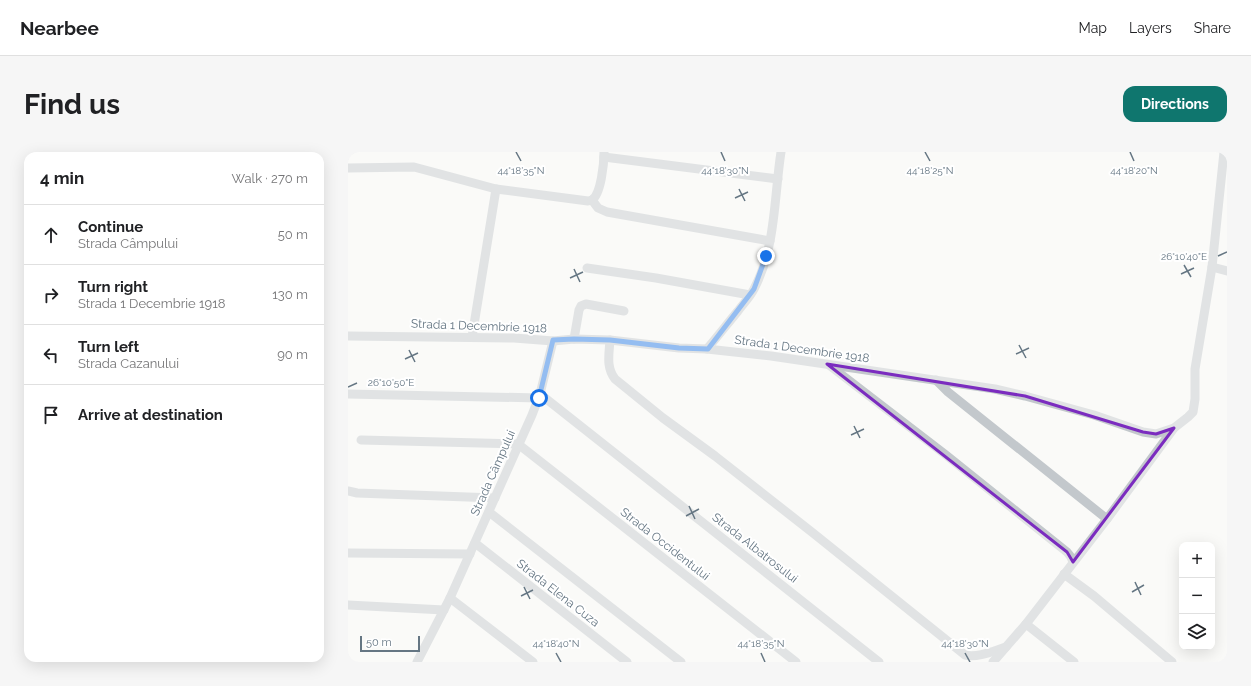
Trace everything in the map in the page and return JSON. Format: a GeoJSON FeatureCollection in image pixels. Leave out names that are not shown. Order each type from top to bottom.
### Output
{"type":"FeatureCollection","features":[{"type":"Feature","properties":{"kind":"street"},"geometry":{"type":"LineString","coordinates":[[708,349],[750,295],[761,273],[770,241],[781,152]]}},
{"type":"Feature","properties":{"kind":"street"},"geometry":{"type":"LineString","coordinates":[[348,168],[414,167],[496,189],[588,201],[595,198],[599,186],[604,154],[778,179]]}},
{"type":"Feature","properties":{"kind":"street"},"geometry":{"type":"LineString","coordinates":[[994,662],[1026,624],[1107,519],[1174,428],[1193,412],[1196,393],[1195,369],[1212,267],[1225,158]]}},
{"type":"Feature","properties":{"kind":"street"},"geometry":{"type":"LineString","coordinates":[[472,338],[496,189]]}},
{"type":"Feature","properties":{"kind":"street"},"geometry":{"type":"LineString","coordinates":[[592,200],[598,208],[607,212],[770,241]]}},
{"type":"Feature","properties":{"kind":"street"},"geometry":{"type":"LineString","coordinates":[[1212,267],[1227,271]]}},
{"type":"Feature","properties":{"kind":"street"},"geometry":{"type":"LineString","coordinates":[[587,268],[656,278],[750,295]]}},
{"type":"Feature","properties":{"kind":"street"},"geometry":{"type":"LineString","coordinates":[[574,339],[581,306],[586,304],[624,311]]}},
{"type":"Feature","properties":{"kind":"street","name":"Strada 1 Decembrie 1918"},"geometry":{"type":"LineString","coordinates":[[348,336],[610,340],[679,348],[708,349],[827,364],[995,389],[1094,414],[1142,432],[1156,434],[1174,428]]}},
{"type":"Feature","properties":{"kind":"street","name":"Strada Câmpului"},"geometry":{"type":"LineString","coordinates":[[417,662],[450,598],[532,415],[540,396],[553,340]]}},
{"type":"Feature","properties":{"kind":"street"},"geometry":{"type":"LineString","coordinates":[[610,340],[609,367],[615,379],[824,542],[964,655],[971,657],[978,656],[1006,647]]}},
{"type":"Feature","properties":{"kind":"street"},"geometry":{"type":"LineString","coordinates":[[827,364],[946,455],[1067,552],[1073,562]]}},
{"type":"Feature","properties":{"kind":"street"},"geometry":{"type":"LineString","coordinates":[[936,380],[948,392],[1107,519]]}},
{"type":"Feature","properties":{"kind":"street"},"geometry":{"type":"LineString","coordinates":[[348,394],[540,396]]}},
{"type":"Feature","properties":{"kind":"street","name":"Strada Albatrosului"},"geometry":{"type":"LineString","coordinates":[[540,396],[878,662]]}},
{"type":"Feature","properties":{"kind":"street"},"geometry":{"type":"LineString","coordinates":[[361,440],[518,444]]}},
{"type":"Feature","properties":{"kind":"street","name":"Strada Occidentului"},"geometry":{"type":"LineString","coordinates":[[518,444],[796,662]]}},
{"type":"Feature","properties":{"kind":"street"},"geometry":{"type":"LineString","coordinates":[[348,491],[357,493],[494,498]]}},
{"type":"Feature","properties":{"kind":"street"},"geometry":{"type":"LineString","coordinates":[[489,512],[681,662]]}},
{"type":"Feature","properties":{"kind":"street","name":"Strada Elena Cuza"},"geometry":{"type":"LineString","coordinates":[[475,543],[627,662]]}},
{"type":"Feature","properties":{"kind":"street"},"geometry":{"type":"LineString","coordinates":[[348,553],[470,554]]}},
{"type":"Feature","properties":{"kind":"street"},"geometry":{"type":"LineString","coordinates":[[1064,574],[1094,596],[1172,662]]}},
{"type":"Feature","properties":{"kind":"street"},"geometry":{"type":"LineString","coordinates":[[450,598],[533,662]]}},
{"type":"Feature","properties":{"kind":"street"},"geometry":{"type":"LineString","coordinates":[[348,605],[444,610]]}},
{"type":"Feature","properties":{"kind":"street"},"geometry":{"type":"LineString","coordinates":[[1026,624],[1074,662]]}},
{"type":"Feature","properties":{"kind":"highlighted area"},"geometry":{"type":"Polygon","coordinates":[[[827,364],[1025,396],[1143,432],[1156,434],[1174,428],[1073,562],[1067,552],[827,364]]]}},
{"type":"Feature","properties":{"kind":"route"},"geometry":{"type":"LineString","coordinates":[[539,398],[553,340],[610,340],[679,348],[708,349],[754,289],[766,256]]}}]}
